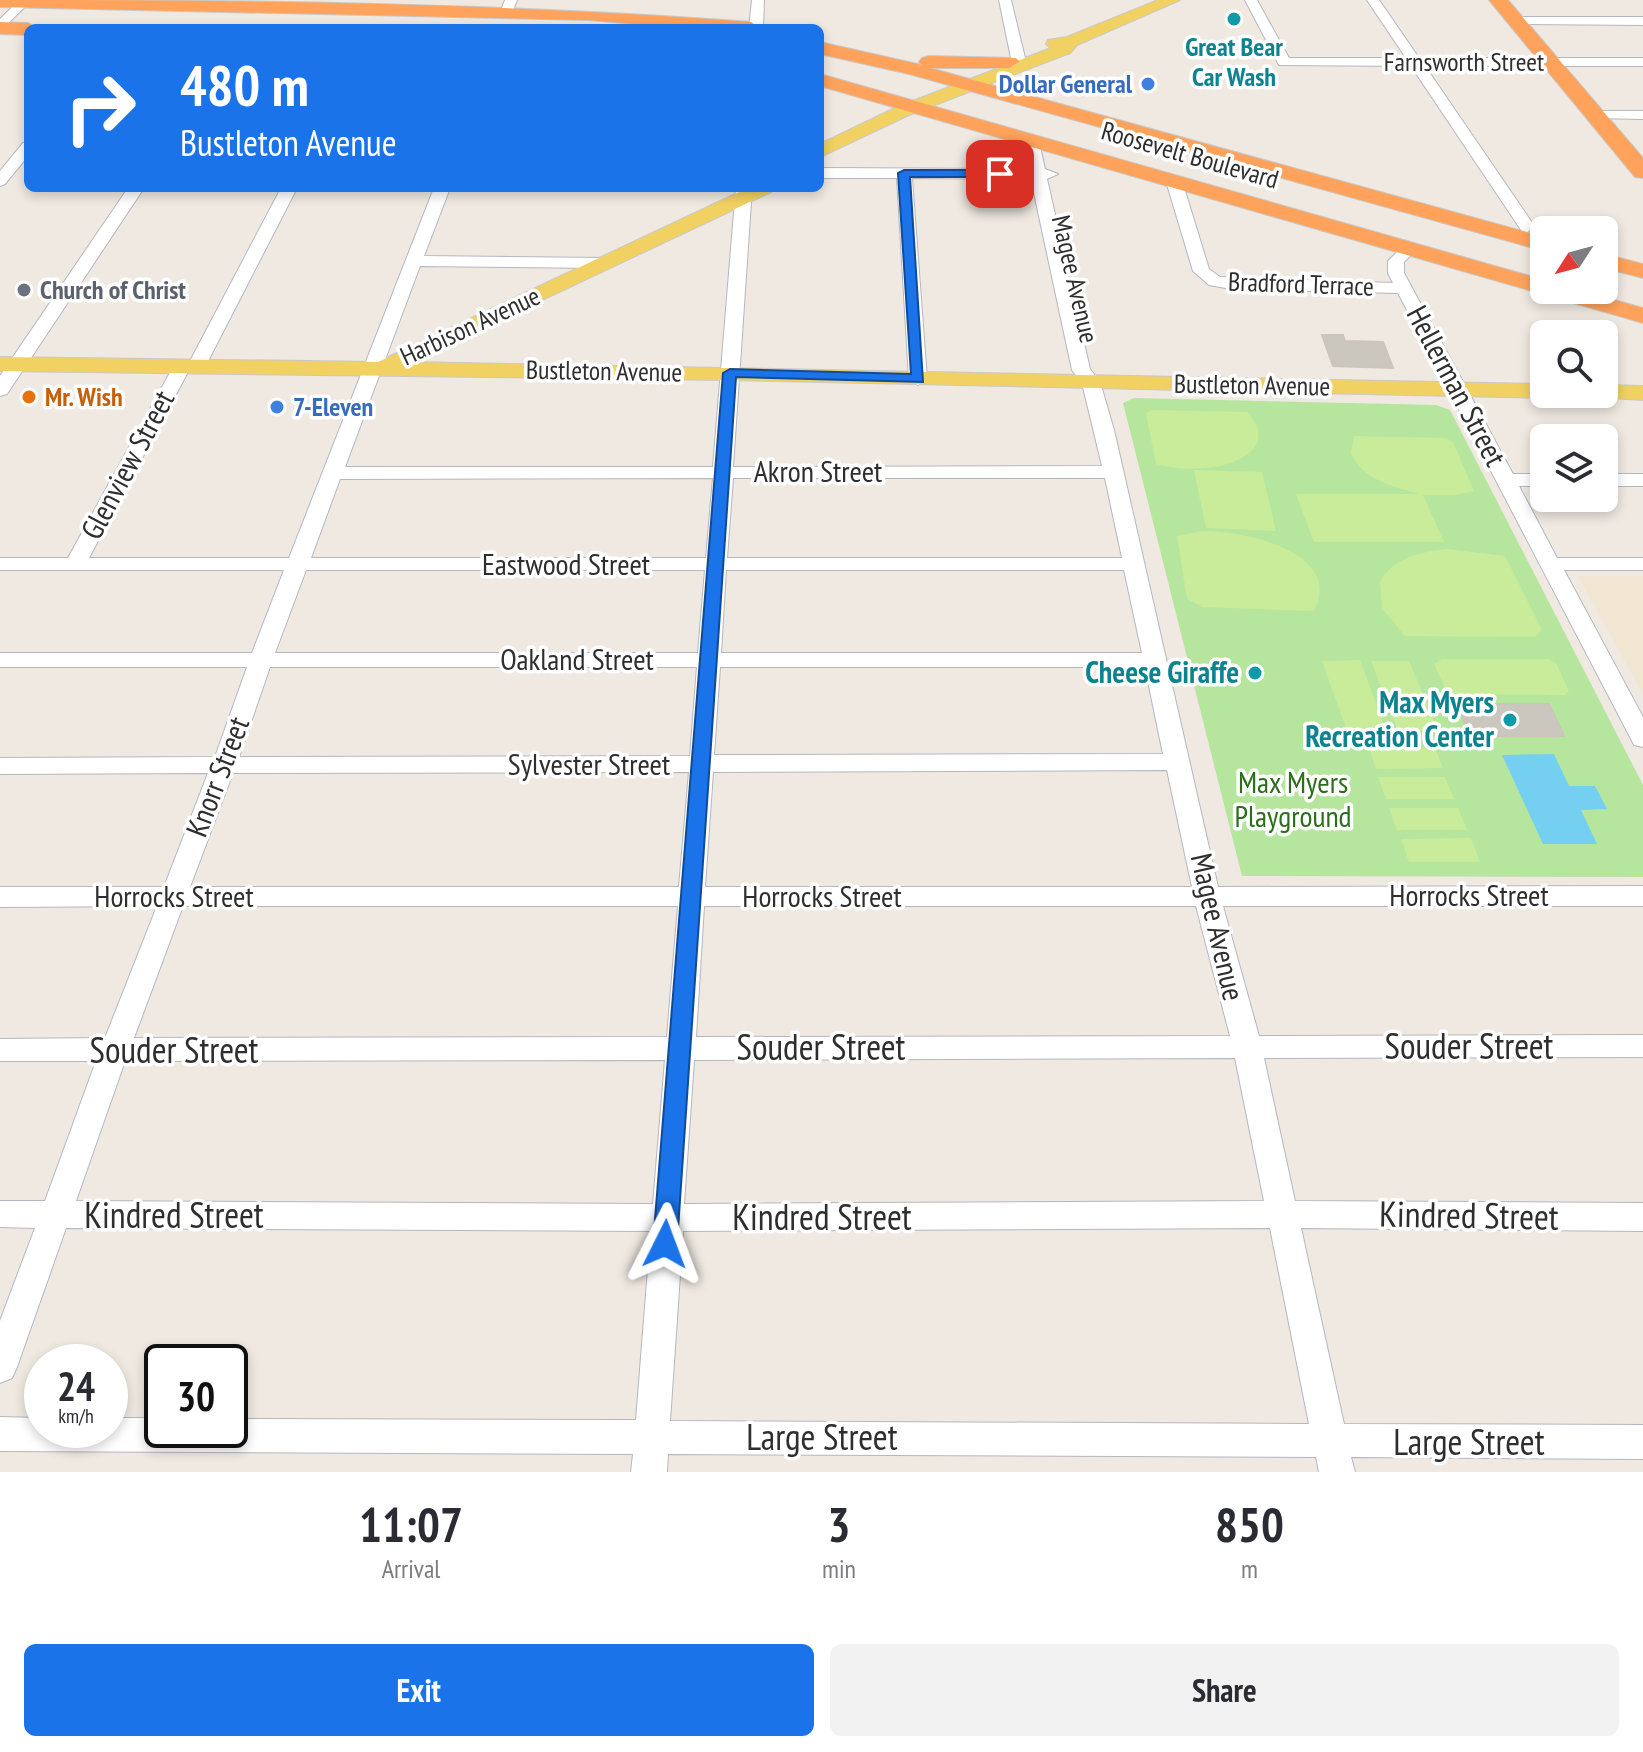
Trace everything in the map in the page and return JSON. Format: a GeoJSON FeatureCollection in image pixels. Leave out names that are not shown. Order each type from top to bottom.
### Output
{"type":"FeatureCollection","features":[{"type":"Feature","properties":{"kind":"highway"},"geometry":{"type":"LineString","coordinates":[[1498,0],[1643,172]]}},
{"type":"Feature","properties":{"kind":"highway"},"geometry":{"type":"LineString","coordinates":[[13,5],[509,6],[713,24]]}},
{"type":"Feature","properties":{"kind":"highway"},"geometry":{"type":"LineString","coordinates":[[13,5],[610,24]]}},
{"type":"Feature","properties":{"kind":"highway"},"geometry":{"type":"LineString","coordinates":[[0,33],[24,30]]}},
{"type":"Feature","properties":{"kind":"highway"},"geometry":{"type":"LineString","coordinates":[[0,33],[24,36]]}},
{"type":"Feature","properties":{"kind":"highway","name":"Roosevelt Boulevard"},"geometry":{"type":"LineString","coordinates":[[824,40],[922,62],[1196,148],[1530,240]]}},
{"type":"Feature","properties":{"kind":"highway","name":"Roosevelt Boulevard"},"geometry":{"type":"LineString","coordinates":[[824,49],[1030,91],[1530,228]]}},
{"type":"Feature","properties":{"kind":"highway"},"geometry":{"type":"LineString","coordinates":[[922,62],[1017,62],[1030,91]]}},
{"type":"Feature","properties":{"kind":"highway","name":"Roosevelt Boulevard"},"geometry":{"type":"LineString","coordinates":[[824,72],[1037,141],[1301,218],[1530,272]]}},
{"type":"Feature","properties":{"kind":"highway","name":"Roosevelt Boulevard"},"geometry":{"type":"LineString","coordinates":[[824,81],[927,106],[1406,242],[1530,283]]}},
{"type":"Feature","properties":{"kind":"highway"},"geometry":{"type":"LineString","coordinates":[[1117,115],[1196,148]]}},
{"type":"Feature","properties":{"kind":"highway"},"geometry":{"type":"LineString","coordinates":[[1367,195],[1482,215]]}},
{"type":"Feature","properties":{"kind":"highway"},"geometry":{"type":"LineString","coordinates":[[1618,252],[1643,259]]}},
{"type":"Feature","properties":{"kind":"highway"},"geometry":{"type":"LineString","coordinates":[[1618,265],[1643,271]]}},
{"type":"Feature","properties":{"kind":"highway"},"geometry":{"type":"LineString","coordinates":[[1618,296],[1643,303]]}},
{"type":"Feature","properties":{"kind":"highway"},"geometry":{"type":"LineString","coordinates":[[1601,304],[1643,316]]}},
{"type":"Feature","properties":{"kind":"main road"},"geometry":{"type":"LineString","coordinates":[[824,160],[1017,62],[1064,49],[1071,41],[1172,0]]}},
{"type":"Feature","properties":{"kind":"main road"},"geometry":{"type":"LineString","coordinates":[[824,149],[927,106]]}},
{"type":"Feature","properties":{"kind":"main road","name":"Harbison Avenue"},"geometry":{"type":"LineString","coordinates":[[373,369],[407,344],[594,263],[744,192]]}},
{"type":"Feature","properties":{"kind":"main road","name":"Bustleton Avenue"},"geometry":{"type":"LineString","coordinates":[[9,364],[730,373],[1530,391]]}},
{"type":"Feature","properties":{"kind":"main road"},"geometry":{"type":"LineString","coordinates":[[1618,392],[1643,393]]}},
{"type":"Feature","properties":{"kind":"street"},"geometry":{"type":"LineString","coordinates":[[754,24],[758,0]]}},
{"type":"Feature","properties":{"kind":"street"},"geometry":{"type":"LineString","coordinates":[[1005,0],[1017,62]]}},
{"type":"Feature","properties":{"kind":"street","name":"Farnsworth Street"},"geometry":{"type":"LineString","coordinates":[[1251,0],[1284,62],[1643,62]]}},
{"type":"Feature","properties":{"kind":"street"},"geometry":{"type":"LineString","coordinates":[[1373,0],[1530,222]]}},
{"type":"Feature","properties":{"kind":"street"},"geometry":{"type":"LineString","coordinates":[[0,33],[13,5]]}},
{"type":"Feature","properties":{"kind":"street"},"geometry":{"type":"LineString","coordinates":[[1515,21],[1643,21]]}},
{"type":"Feature","properties":{"kind":"street"},"geometry":{"type":"LineString","coordinates":[[1596,115],[1643,115]]}},
{"type":"Feature","properties":{"kind":"street","name":"Magee Avenue"},"geometry":{"type":"LineString","coordinates":[[1037,141],[1032,147],[1044,174],[1064,260],[1081,370],[1091,382],[1207,896],[1247,1046],[1333,1457]]}},
{"type":"Feature","properties":{"kind":"street"},"geometry":{"type":"LineString","coordinates":[[2,176],[24,151]]}},
{"type":"Feature","properties":{"kind":"street"},"geometry":{"type":"LineString","coordinates":[[824,173],[1044,174]]}},
{"type":"Feature","properties":{"kind":"street"},"geometry":{"type":"LineString","coordinates":[[904,173],[918,379]]}},
{"type":"Feature","properties":{"kind":"street"},"geometry":{"type":"LineString","coordinates":[[2,176],[24,174]]}},
{"type":"Feature","properties":{"kind":"street","name":"Bradford Terrace"},"geometry":{"type":"LineString","coordinates":[[1174,181],[1201,271],[1215,281],[1231,284],[1403,288]]}},
{"type":"Feature","properties":{"kind":"street"},"geometry":{"type":"LineString","coordinates":[[0,390],[9,364],[133,192]]}},
{"type":"Feature","properties":{"kind":"street","name":"Glenview Street"},"geometry":{"type":"LineString","coordinates":[[75,564],[287,192]]}},
{"type":"Feature","properties":{"kind":"street","name":"Knorr Street"},"geometry":{"type":"LineString","coordinates":[[0,1367],[172,897],[243,715],[261,659],[440,192]]}},
{"type":"Feature","properties":{"kind":"street"},"geometry":{"type":"LineString","coordinates":[[649,1472],[730,373],[748,192]]}},
{"type":"Feature","properties":{"kind":"street","name":"Hellerman Street"},"geometry":{"type":"LineString","coordinates":[[1406,242],[1394,265],[1403,288],[1643,739]]}},
{"type":"Feature","properties":{"kind":"street"},"geometry":{"type":"LineString","coordinates":[[414,261],[594,263]]}},
{"type":"Feature","properties":{"kind":"street","name":"Akron Street"},"geometry":{"type":"LineString","coordinates":[[332,473],[1113,472]]}},
{"type":"Feature","properties":{"kind":"street"},"geometry":{"type":"LineString","coordinates":[[1506,480],[1530,480]]}},
{"type":"Feature","properties":{"kind":"street"},"geometry":{"type":"LineString","coordinates":[[1618,480],[1643,480]]}},
{"type":"Feature","properties":{"kind":"street","name":"Eastwood Street"},"geometry":{"type":"LineString","coordinates":[[0,564],[1132,564]]}},
{"type":"Feature","properties":{"kind":"street"},"geometry":{"type":"LineString","coordinates":[[1551,564],[1643,564]]}},
{"type":"Feature","properties":{"kind":"street","name":"Oakland Street"},"geometry":{"type":"LineString","coordinates":[[0,660],[1155,660]]}},
{"type":"Feature","properties":{"kind":"street","name":"Sylvester Street"},"geometry":{"type":"LineString","coordinates":[[0,766],[1179,762]]}},
{"type":"Feature","properties":{"kind":"street","name":"Horrocks Street"},"geometry":{"type":"LineString","coordinates":[[0,897],[1643,896]]}},
{"type":"Feature","properties":{"kind":"street","name":"Souder Street"},"geometry":{"type":"LineString","coordinates":[[0,1050],[1643,1046]]}},
{"type":"Feature","properties":{"kind":"street","name":"Kindred Street"},"geometry":{"type":"LineString","coordinates":[[0,1214],[667,1218],[1282,1214],[1643,1217]]}},
{"type":"Feature","properties":{"kind":"street","name":"Large Street"},"geometry":{"type":"LineString","coordinates":[[0,1434],[652,1436],[1333,1457],[1643,1442]]}},
{"type":"Feature","properties":{"kind":"shaded area"},"geometry":{"type":"Polygon","coordinates":[[[1578,576],[1643,576],[1643,694],[1578,576]]]}},
{"type":"Feature","properties":{"kind":"green space","name":"Max Myers Playground"},"geometry":{"type":"Polygon","coordinates":[[[1134,398],[1436,405],[1450,410],[1643,785],[1643,877],[1242,876],[1123,403],[1134,398]]]}},
{"type":"Feature","properties":{"kind":"green space"},"geometry":{"type":"Polygon","coordinates":[[[1152,410],[1247,412],[1256,424],[1259,435],[1257,444],[1241,458],[1218,466],[1187,469],[1156,464],[1146,413],[1152,410]]]}},
{"type":"Feature","properties":{"kind":"green space"},"geometry":{"type":"Polygon","coordinates":[[[1354,436],[1446,438],[1453,442],[1474,491],[1454,495],[1423,495],[1444,542],[1314,542],[1296,494],[1419,494],[1380,481],[1363,470],[1351,453],[1354,436]]]}},
{"type":"Feature","properties":{"kind":"green space"},"geometry":{"type":"Polygon","coordinates":[[[1194,470],[1262,472],[1276,531],[1206,528],[1194,470]]]}},
{"type":"Feature","properties":{"kind":"green space"},"geometry":{"type":"Polygon","coordinates":[[[1202,531],[1262,540],[1302,559],[1315,573],[1320,590],[1314,611],[1203,607],[1187,599],[1177,536],[1202,531]]]}},
{"type":"Feature","properties":{"kind":"green space"},"geometry":{"type":"Polygon","coordinates":[[[1447,549],[1505,556],[1542,630],[1535,637],[1405,636],[1382,608],[1380,582],[1400,561],[1447,549]]]}},
{"type":"Feature","properties":{"kind":"green space"},"geometry":{"type":"Polygon","coordinates":[[[1442,659],[1547,659],[1556,663],[1569,691],[1565,695],[1457,694],[1446,690],[1434,664],[1442,659]]]}},
{"type":"Feature","properties":{"kind":"green space"},"geometry":{"type":"Polygon","coordinates":[[[1360,660],[1386,731],[1347,731],[1322,661],[1360,660]]]}},
{"type":"Feature","properties":{"kind":"green space"},"geometry":{"type":"Polygon","coordinates":[[[1371,661],[1409,661],[1438,730],[1398,731],[1371,661]]]}},
{"type":"Feature","properties":{"kind":"green space"},"geometry":{"type":"Polygon","coordinates":[[[1369,748],[1435,748],[1443,768],[1376,769],[1369,748]]]}},
{"type":"Feature","properties":{"kind":"green space"},"geometry":{"type":"Polygon","coordinates":[[[1378,777],[1445,777],[1454,799],[1386,799],[1378,777]]]}},
{"type":"Feature","properties":{"kind":"green space"},"geometry":{"type":"Polygon","coordinates":[[[1389,808],[1458,808],[1467,830],[1397,830],[1389,808]]]}},
{"type":"Feature","properties":{"kind":"green space"},"geometry":{"type":"Polygon","coordinates":[[[1471,838],[1480,862],[1409,862],[1401,839],[1471,838]]]}},
{"type":"Feature","properties":{"kind":"water"},"geometry":{"type":"Polygon","coordinates":[[[1554,754],[1569,786],[1595,786],[1607,809],[1581,810],[1597,844],[1543,844],[1502,755],[1554,754]]]}},
{"type":"Feature","properties":{"kind":"building"},"geometry":{"type":"Polygon","coordinates":[[[1322,335],[1343,335],[1345,341],[1383,342],[1393,368],[1333,366],[1322,335]]]}},
{"type":"Feature","properties":{"kind":"building","name":"Max Myers Recreation Center"},"geometry":{"type":"Polygon","coordinates":[[[1457,704],[1549,704],[1564,736],[1470,736],[1457,704]]]}},
{"type":"Feature","properties":{"kind":"place","name":"Great Bear Car Wash"},"geometry":{"type":"Point","coordinates":[1234,19]}},
{"type":"Feature","properties":{"kind":"place","name":"Dollar General"},"geometry":{"type":"Point","coordinates":[1148,84]}},
{"type":"Feature","properties":{"kind":"place","name":"Church of Christ"},"geometry":{"type":"Point","coordinates":[24,290]}},
{"type":"Feature","properties":{"kind":"place","name":"Mr. Wish"},"geometry":{"type":"Point","coordinates":[29,397]}},
{"type":"Feature","properties":{"kind":"place","name":"7-Eleven"},"geometry":{"type":"Point","coordinates":[277,407]}},
{"type":"Feature","properties":{"kind":"place","name":"Cheese Giraffe"},"geometry":{"type":"Point","coordinates":[1255,673]}},
{"type":"Feature","properties":{"kind":"place","name":"Max Myers Recreation Center"},"geometry":{"type":"Point","coordinates":[1510,720]}},
{"type":"Feature","properties":{"kind":"route"},"geometry":{"type":"LineString","coordinates":[[665,1244],[730,373],[918,379],[904,173],[1000,174]]}}]}
